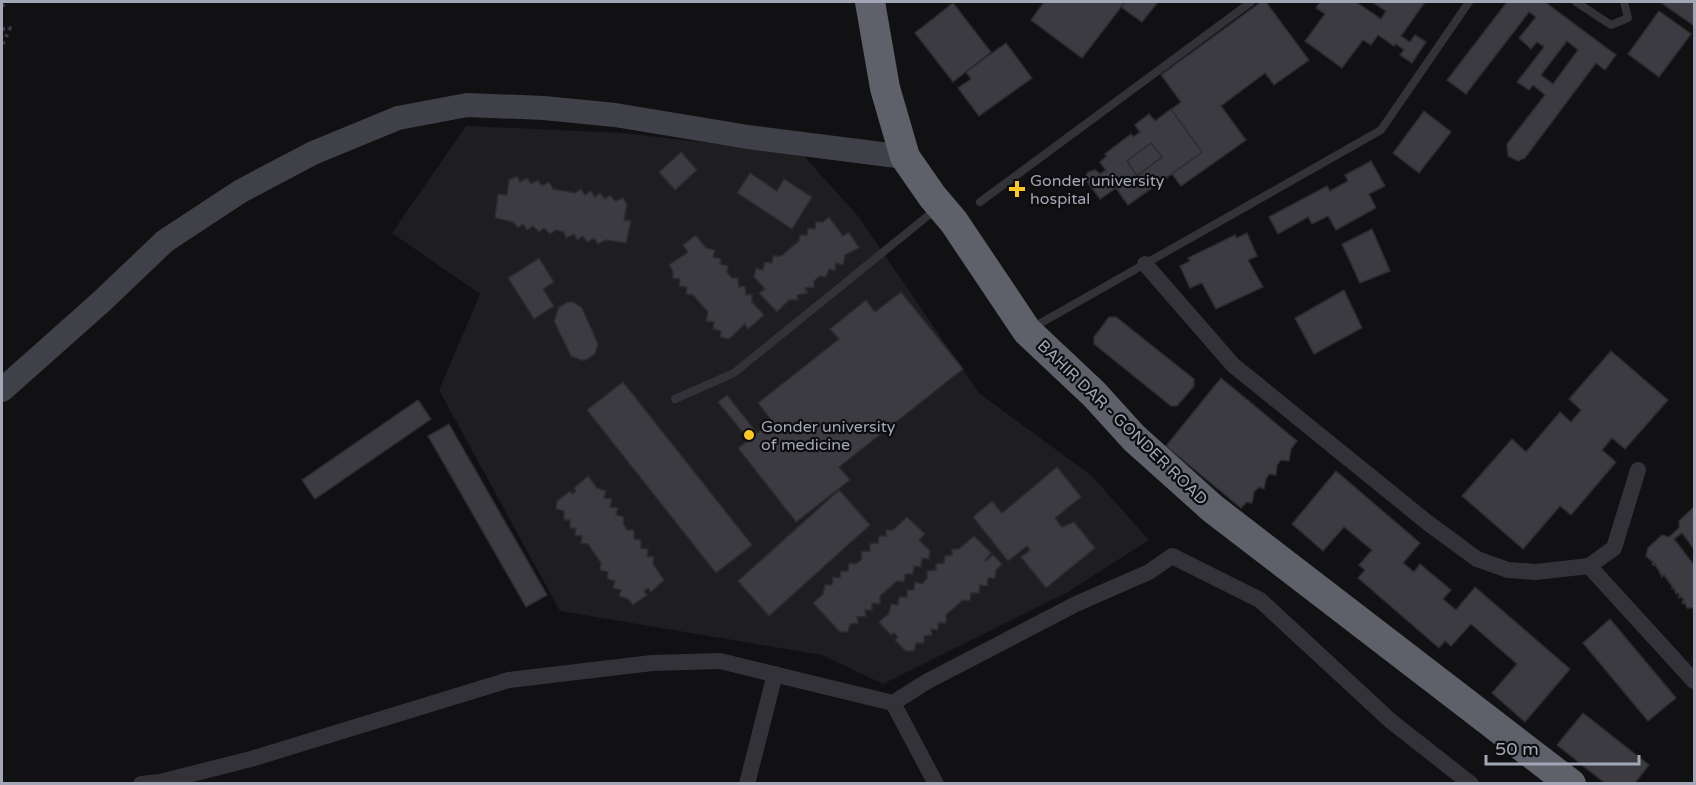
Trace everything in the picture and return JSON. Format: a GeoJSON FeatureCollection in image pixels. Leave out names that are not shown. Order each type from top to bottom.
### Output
{"type":"FeatureCollection","features":[{"type":"Feature","properties":{"kind":"highway","name":"BAHIR DAR - GONDER ROAD"},"geometry":{"type":"LineString","coordinates":[[870,2],[885,88],[905,157],[954,222],[1027,331],[1094,394],[1134,438],[1212,508],[1571,783]]}},
{"type":"Feature","properties":{"kind":"street"},"geometry":{"type":"LineString","coordinates":[[2,390],[101,302],[165,241],[241,190],[313,153],[398,118],[467,105],[544,108],[615,115],[748,137],[905,157]]}},
{"type":"Feature","properties":{"kind":"street"},"geometry":{"type":"LineString","coordinates":[[1145,264],[1233,365],[1477,559],[1508,570],[1536,572],[1589,566],[1614,548],[1638,470]]}},
{"type":"Feature","properties":{"kind":"street"},"geometry":{"type":"LineString","coordinates":[[141,783],[160,782],[251,759],[509,680],[652,663],[720,661],[893,703],[926,682],[1066,609],[1149,572],[1172,556],[1260,600],[1392,722],[1471,783]]}},
{"type":"Feature","properties":{"kind":"street"},"geometry":{"type":"LineString","coordinates":[[1589,566],[1695,681]]}},
{"type":"Feature","properties":{"kind":"street"},"geometry":{"type":"LineString","coordinates":[[747,783],[775,674]]}},
{"type":"Feature","properties":{"kind":"street"},"geometry":{"type":"LineString","coordinates":[[893,703],[936,783]]}},
{"type":"Feature","properties":{"kind":"lane"},"geometry":{"type":"LineString","coordinates":[[980,202],[1251,2]]}},
{"type":"Feature","properties":{"kind":"lane"},"geometry":{"type":"LineString","coordinates":[[1027,331],[1381,130],[1469,2]]}},
{"type":"Feature","properties":{"kind":"lane"},"geometry":{"type":"LineString","coordinates":[[1576,2],[1611,25],[1628,18],[1624,2]]}},
{"type":"Feature","properties":{"kind":"lane"},"geometry":{"type":"LineString","coordinates":[[675,399],[734,373],[940,206]]}},
{"type":"Feature","properties":{"kind":"path"},"geometry":{"type":"LineString","coordinates":[[2,6],[6,2]]}},
{"type":"Feature","properties":{"kind":"path"},"geometry":{"type":"LineString","coordinates":[[2,30],[10,28],[2,46]]}},
{"type":"Feature","properties":{"kind":"shaded area","name":"Gonder university of medicine"},"geometry":{"type":"Polygon","coordinates":[[[466,126],[624,133],[802,154],[858,216],[979,393],[1092,476],[1149,540],[1068,592],[883,684],[822,655],[560,611],[439,390],[480,294],[392,233],[466,126]]]}},
{"type":"Feature","properties":{"kind":"building"},"geometry":{"type":"Polygon","coordinates":[[[1044,2],[1125,2],[1082,58],[1031,20],[1044,2]]]}},
{"type":"Feature","properties":{"kind":"building"},"geometry":{"type":"Polygon","coordinates":[[[1125,2],[1158,2],[1142,22],[1121,7],[1125,2]]]}},
{"type":"Feature","properties":{"kind":"building"},"geometry":{"type":"Polygon","coordinates":[[[1261,2],[1266,2],[1309,60],[1274,85],[1265,73],[1221,106],[1246,140],[1181,186],[1172,174],[1128,205],[1116,188],[1100,199],[1087,181],[1088,172],[1095,170],[1100,174],[1106,170],[1100,162],[1107,156],[1105,154],[1131,134],[1133,137],[1140,132],[1135,125],[1149,114],[1155,121],[1181,102],[1161,75],[1261,2]]]}},
{"type":"Feature","properties":{"kind":"building"},"geometry":{"type":"Polygon","coordinates":[[[1320,2],[1356,2],[1381,19],[1386,11],[1372,2],[1425,2],[1401,36],[1410,42],[1415,35],[1426,42],[1412,63],[1400,55],[1404,50],[1378,35],[1371,45],[1363,40],[1342,68],[1305,41],[1325,14],[1316,8],[1320,2]]]}},
{"type":"Feature","properties":{"kind":"building"},"geometry":{"type":"Polygon","coordinates":[[[1507,2],[1545,2],[1616,55],[1605,70],[1596,63],[1525,158],[1518,161],[1508,156],[1507,144],[1545,95],[1533,85],[1529,90],[1517,82],[1544,47],[1537,42],[1531,49],[1519,38],[1536,17],[1529,12],[1466,94],[1447,80],[1507,2]],[[1567,41],[1541,75],[1553,84],[1578,50],[1567,41]]]}},
{"type":"Feature","properties":{"kind":"building"},"geometry":{"type":"Polygon","coordinates":[[[1660,2],[1694,2],[1693,25],[1660,2]]]}},
{"type":"Feature","properties":{"kind":"building"},"geometry":{"type":"Polygon","coordinates":[[[953,3],[991,52],[953,82],[915,33],[953,3]]]}},
{"type":"Feature","properties":{"kind":"building"},"geometry":{"type":"Polygon","coordinates":[[[1659,11],[1691,34],[1659,77],[1628,54],[1659,11]]]}},
{"type":"Feature","properties":{"kind":"building"},"geometry":{"type":"Polygon","coordinates":[[[1006,43],[1032,78],[979,116],[958,88],[971,79],[966,72],[1006,43]]]}},
{"type":"Feature","properties":{"kind":"building"},"geometry":{"type":"Polygon","coordinates":[[[1171,109],[1202,152],[1128,205],[1116,188],[1100,199],[1087,181],[1088,172],[1095,170],[1100,174],[1106,170],[1100,162],[1107,156],[1105,154],[1131,134],[1133,137],[1140,132],[1135,125],[1149,114],[1155,121],[1171,109]],[[1151,143],[1127,161],[1137,176],[1162,157],[1151,143]]]}},
{"type":"Feature","properties":{"kind":"building"},"geometry":{"type":"Polygon","coordinates":[[[1424,111],[1451,132],[1419,173],[1393,153],[1424,111]]]}},
{"type":"Feature","properties":{"kind":"building"},"geometry":{"type":"Polygon","coordinates":[[[681,152],[697,170],[675,190],[659,172],[681,152]]]}},
{"type":"Feature","properties":{"kind":"building"},"geometry":{"type":"Polygon","coordinates":[[[1371,161],[1385,186],[1369,194],[1376,208],[1336,230],[1328,216],[1312,224],[1308,217],[1278,234],[1269,217],[1327,186],[1330,191],[1348,181],[1345,175],[1371,161]]]}},
{"type":"Feature","properties":{"kind":"building"},"geometry":{"type":"Polygon","coordinates":[[[750,173],[777,191],[784,179],[812,197],[792,229],[737,193],[750,173]]]}},
{"type":"Feature","properties":{"kind":"building"},"geometry":{"type":"Polygon","coordinates":[[[517,176],[520,182],[527,178],[531,184],[538,180],[542,186],[549,182],[553,189],[575,193],[581,189],[585,195],[591,191],[595,197],[600,193],[605,199],[610,195],[615,201],[623,198],[627,204],[624,220],[631,221],[626,243],[606,240],[598,244],[594,238],[587,242],[583,236],[577,240],[574,234],[566,238],[564,232],[556,230],[550,234],[544,228],[539,232],[533,226],[527,230],[523,224],[518,228],[513,222],[495,218],[498,194],[507,195],[509,180],[517,176]]]}},
{"type":"Feature","properties":{"kind":"building"},"geometry":{"type":"Polygon","coordinates":[[[829,217],[843,236],[849,232],[859,248],[845,255],[843,265],[836,263],[835,271],[829,269],[826,277],[820,276],[814,281],[814,287],[805,288],[808,293],[797,295],[798,300],[789,300],[777,312],[759,293],[765,289],[754,277],[756,268],[763,270],[765,262],[772,263],[773,256],[781,256],[799,241],[800,235],[807,235],[808,228],[815,229],[816,222],[823,222],[829,217]]]}},
{"type":"Feature","properties":{"kind":"building"},"geometry":{"type":"Polygon","coordinates":[[[1372,229],[1390,271],[1360,283],[1342,244],[1372,229]]]}},
{"type":"Feature","properties":{"kind":"building"},"geometry":{"type":"Polygon","coordinates":[[[1247,233],[1257,256],[1248,260],[1263,287],[1216,309],[1202,283],[1190,288],[1180,266],[1190,261],[1188,258],[1235,235],[1237,238],[1247,233]]]}},
{"type":"Feature","properties":{"kind":"building"},"geometry":{"type":"Polygon","coordinates":[[[696,235],[706,248],[715,250],[713,257],[721,259],[720,264],[728,266],[727,272],[732,278],[738,278],[739,287],[745,286],[746,295],[752,294],[752,302],[764,315],[748,329],[745,324],[729,339],[720,337],[721,331],[713,329],[714,322],[706,321],[708,312],[693,295],[686,294],[687,287],[679,286],[680,279],[673,278],[673,271],[669,265],[688,252],[683,245],[696,235]]]}},
{"type":"Feature","properties":{"kind":"building"},"geometry":{"type":"Polygon","coordinates":[[[539,258],[554,282],[543,289],[554,306],[534,319],[508,278],[539,258]]]}},
{"type":"Feature","properties":{"kind":"building"},"geometry":{"type":"Polygon","coordinates":[[[1344,290],[1362,328],[1314,354],[1295,318],[1344,290]]]}},
{"type":"Feature","properties":{"kind":"building"},"geometry":{"type":"Polygon","coordinates":[[[901,292],[963,369],[839,467],[850,480],[796,522],[738,448],[749,440],[718,402],[727,395],[757,433],[772,421],[758,403],[839,339],[830,329],[866,300],[875,312],[901,292]]]}},
{"type":"Feature","properties":{"kind":"building"},"geometry":{"type":"Polygon","coordinates":[[[573,302],[582,308],[598,344],[595,354],[586,360],[571,356],[554,321],[559,307],[573,302]]]}},
{"type":"Feature","properties":{"kind":"building"},"geometry":{"type":"Polygon","coordinates":[[[1109,317],[1116,317],[1194,379],[1194,386],[1177,406],[1171,406],[1094,344],[1094,337],[1109,317]]]}},
{"type":"Feature","properties":{"kind":"building"},"geometry":{"type":"Polygon","coordinates":[[[1611,351],[1668,400],[1625,449],[1612,438],[1602,450],[1616,462],[1571,515],[1560,506],[1523,549],[1462,496],[1512,439],[1526,452],[1560,412],[1571,422],[1581,410],[1569,399],[1611,351]]]}},
{"type":"Feature","properties":{"kind":"building"},"geometry":{"type":"Polygon","coordinates":[[[1221,378],[1297,441],[1291,449],[1289,461],[1281,460],[1277,465],[1276,475],[1269,474],[1264,489],[1259,487],[1254,492],[1252,503],[1247,502],[1241,508],[1166,446],[1221,378]]]}},
{"type":"Feature","properties":{"kind":"building"},"geometry":{"type":"Polygon","coordinates":[[[623,382],[752,545],[716,573],[587,410],[623,382]]]}},
{"type":"Feature","properties":{"kind":"building"},"geometry":{"type":"Polygon","coordinates":[[[418,400],[431,419],[315,499],[302,480],[418,400]]]}},
{"type":"Feature","properties":{"kind":"building"},"geometry":{"type":"Polygon","coordinates":[[[449,424],[547,595],[526,607],[428,436],[449,424]]]}},
{"type":"Feature","properties":{"kind":"building"},"geometry":{"type":"Polygon","coordinates":[[[1057,467],[1081,497],[1055,518],[1062,527],[1074,522],[1095,548],[1046,588],[1021,557],[1030,550],[1027,546],[1008,561],[973,517],[992,501],[1002,513],[1057,467]]]}},
{"type":"Feature","properties":{"kind":"building"},"geometry":{"type":"Polygon","coordinates":[[[1336,471],[1420,543],[1403,563],[1414,572],[1420,564],[1451,590],[1443,599],[1456,610],[1475,587],[1570,669],[1525,722],[1492,693],[1517,664],[1471,624],[1451,646],[1445,641],[1439,648],[1358,578],[1365,570],[1359,565],[1372,550],[1344,527],[1323,551],[1292,524],[1336,471]]]}},
{"type":"Feature","properties":{"kind":"building"},"geometry":{"type":"Polygon","coordinates":[[[588,476],[597,488],[606,491],[604,498],[612,499],[610,507],[618,508],[616,515],[624,517],[623,523],[627,530],[634,530],[634,539],[641,540],[641,548],[648,549],[647,556],[654,557],[653,564],[664,580],[651,592],[648,588],[644,591],[647,595],[633,605],[628,599],[619,596],[621,590],[613,588],[615,581],[607,579],[608,572],[600,570],[601,563],[588,544],[581,543],[582,536],[575,535],[576,528],[570,528],[570,520],[564,520],[564,511],[556,509],[557,501],[570,491],[572,494],[576,491],[574,488],[588,476]]]}},
{"type":"Feature","properties":{"kind":"building"},"geometry":{"type":"Polygon","coordinates":[[[839,490],[870,525],[769,616],[738,581],[839,490]]]}},
{"type":"Feature","properties":{"kind":"building"},"geometry":{"type":"Polygon","coordinates":[[[1694,507],[1694,549],[1682,533],[1674,539],[1694,565],[1694,608],[1687,608],[1682,602],[1684,600],[1678,597],[1680,596],[1676,594],[1674,588],[1672,589],[1664,575],[1662,577],[1655,564],[1654,566],[1646,556],[1648,548],[1662,535],[1669,537],[1679,528],[1679,521],[1694,507]]]}},
{"type":"Feature","properties":{"kind":"building"},"geometry":{"type":"Polygon","coordinates":[[[907,517],[925,534],[919,540],[930,551],[929,559],[922,558],[921,567],[914,566],[913,574],[905,574],[904,582],[897,581],[880,596],[880,604],[872,603],[872,610],[865,610],[866,616],[857,617],[858,623],[850,624],[848,632],[840,632],[813,603],[823,594],[825,585],[832,585],[833,577],[840,578],[841,571],[848,571],[849,563],[856,564],[862,559],[861,552],[870,551],[870,544],[878,543],[879,536],[886,536],[886,530],[893,530],[907,517]]]}},
{"type":"Feature","properties":{"kind":"building"},"geometry":{"type":"Polygon","coordinates":[[[974,536],[991,553],[986,561],[993,555],[1002,564],[996,570],[995,578],[988,578],[987,586],[980,585],[979,593],[971,593],[970,601],[963,600],[946,615],[946,623],[938,623],[938,630],[931,629],[932,635],[924,636],[924,643],[916,643],[914,651],[906,651],[895,640],[898,637],[894,633],[891,635],[879,622],[889,613],[891,604],[898,605],[899,597],[907,597],[907,590],[914,590],[915,582],[922,584],[927,578],[927,571],[936,570],[936,564],[944,563],[945,556],[952,555],[952,549],[959,549],[974,536]]]}},
{"type":"Feature","properties":{"kind":"building"},"geometry":{"type":"Polygon","coordinates":[[[1610,619],[1676,698],[1648,721],[1583,643],[1610,619]]]}},
{"type":"Feature","properties":{"kind":"building"},"geometry":{"type":"Polygon","coordinates":[[[1583,713],[1649,765],[1634,784],[1606,784],[1557,745],[1583,713]]]}},
{"type":"Feature","properties":{"kind":"place","name":"Gonder university hospital"},"geometry":{"type":"Point","coordinates":[1017,189]}},
{"type":"Feature","properties":{"kind":"place","name":"Gonder university of medicine"},"geometry":{"type":"Point","coordinates":[749,435]}}]}
